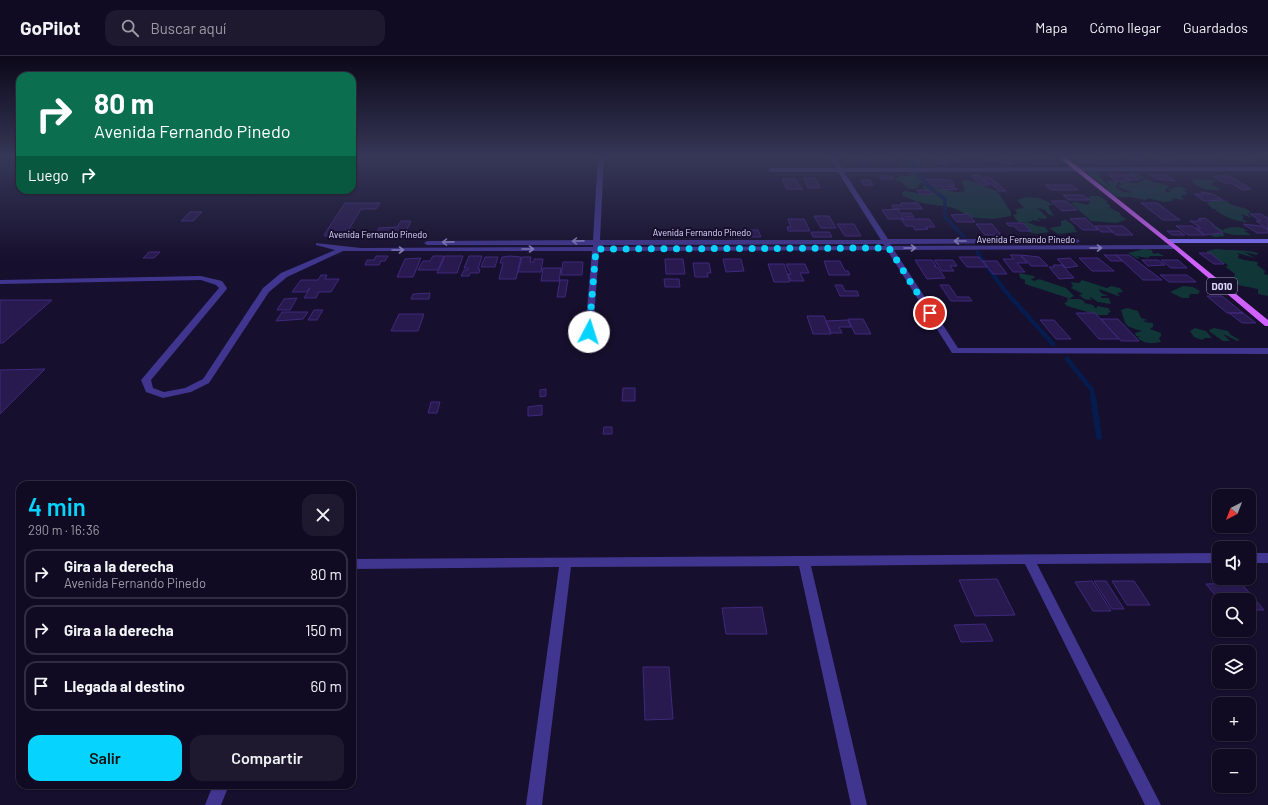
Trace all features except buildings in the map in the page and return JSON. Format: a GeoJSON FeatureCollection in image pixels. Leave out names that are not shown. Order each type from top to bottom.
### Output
{"type":"FeatureCollection","features":[{"type":"Feature","properties":{"kind":"main road","name":"D010"},"geometry":{"type":"LineString","coordinates":[[1104,191],[1175,247],[1268,324]]}},
{"type":"Feature","properties":{"kind":"street"},"geometry":{"type":"LineString","coordinates":[[589,332],[597,241],[599,191]]}},
{"type":"Feature","properties":{"kind":"street"},"geometry":{"type":"LineString","coordinates":[[852,191],[955,351],[1268,351]]}},
{"type":"Feature","properties":{"kind":"street","name":"Avenida Fernando Pinedo"},"geometry":{"type":"LineString","coordinates":[[1268,241],[884,240],[318,244],[342,249],[1268,248]]}},
{"type":"Feature","properties":{"kind":"street"},"geometry":{"type":"LineString","coordinates":[[0,282],[201,278],[219,283],[223,288],[146,380],[149,390],[163,395],[188,390],[206,381],[266,290],[284,275],[342,249],[360,243]]}},
{"type":"Feature","properties":{"kind":"street"},"geometry":{"type":"LineString","coordinates":[[356,564],[1212,558]]}},
{"type":"Feature","properties":{"kind":"street"},"geometry":{"type":"LineString","coordinates":[[1256,558],[1268,558]]}},
{"type":"Feature","properties":{"kind":"street"},"geometry":{"type":"LineString","coordinates":[[1028,559],[1153,805]]}},
{"type":"Feature","properties":{"kind":"street"},"geometry":{"type":"LineString","coordinates":[[804,561],[859,805]]}},
{"type":"Feature","properties":{"kind":"street"},"geometry":{"type":"LineString","coordinates":[[534,805],[566,562]]}},
{"type":"Feature","properties":{"kind":"street"},"geometry":{"type":"LineString","coordinates":[[213,805],[220,789]]}},
{"type":"Feature","properties":{"kind":"green space"},"geometry":{"type":"Polygon","coordinates":[[[903,191],[925,195],[932,193],[928,191],[997,191],[1011,212],[1011,216],[993,219],[968,217],[953,208],[912,200],[902,195],[903,191]]]}},
{"type":"Feature","properties":{"kind":"green space"},"geometry":{"type":"Polygon","coordinates":[[[1121,191],[1133,193],[1128,191],[1183,191],[1189,193],[1181,196],[1184,200],[1173,198],[1171,201],[1163,202],[1148,198],[1146,200],[1130,197],[1118,197],[1108,192],[1121,191]]]}},
{"type":"Feature","properties":{"kind":"green space"},"geometry":{"type":"Polygon","coordinates":[[[1089,196],[1099,196],[1108,202],[1106,203],[1110,205],[1110,208],[1120,213],[1121,216],[1127,219],[1117,223],[1091,221],[1071,203],[1075,202],[1088,205],[1090,201],[1089,196]]]}},
{"type":"Feature","properties":{"kind":"green space"},"geometry":{"type":"Polygon","coordinates":[[[1026,197],[1039,198],[1053,204],[1048,206],[1054,216],[1048,214],[1045,210],[1037,208],[1047,217],[1046,219],[1037,218],[1041,221],[1032,220],[1033,221],[1027,222],[1045,227],[1049,232],[1036,234],[1026,231],[1023,223],[1026,222],[1018,222],[1013,215],[1017,214],[1015,209],[1024,208],[1017,200],[1026,197]]]}},
{"type":"Feature","properties":{"kind":"green space"},"geometry":{"type":"Polygon","coordinates":[[[1212,199],[1230,201],[1227,202],[1251,212],[1248,214],[1252,218],[1241,214],[1244,218],[1242,219],[1248,222],[1244,222],[1226,216],[1215,210],[1218,209],[1213,209],[1207,203],[1212,199]]]}},
{"type":"Feature","properties":{"kind":"green space"},"geometry":{"type":"Polygon","coordinates":[[[1066,220],[1073,225],[1077,232],[1058,234],[1049,228],[1061,226],[1061,221],[1066,220]]]}},
{"type":"Feature","properties":{"kind":"green space"},"geometry":{"type":"Polygon","coordinates":[[[1209,226],[1216,226],[1222,230],[1232,227],[1239,227],[1245,229],[1247,231],[1244,231],[1251,235],[1234,235],[1222,232],[1225,236],[1215,237],[1208,234],[1209,226]]]}},
{"type":"Feature","properties":{"kind":"green space"},"geometry":{"type":"Polygon","coordinates":[[[1144,249],[1152,250],[1153,254],[1158,253],[1164,256],[1150,256],[1148,258],[1136,256],[1139,258],[1138,259],[1128,253],[1144,249]]]}},
{"type":"Feature","properties":{"kind":"green space"},"geometry":{"type":"Polygon","coordinates":[[[1216,249],[1258,253],[1257,255],[1244,252],[1255,258],[1237,253],[1239,255],[1238,258],[1258,262],[1257,265],[1265,271],[1264,274],[1268,275],[1268,296],[1258,294],[1258,289],[1238,285],[1234,278],[1235,274],[1226,267],[1228,265],[1207,255],[1207,251],[1216,249]]]}},
{"type":"Feature","properties":{"kind":"green space"},"geometry":{"type":"Polygon","coordinates":[[[1019,273],[1034,276],[1035,278],[1031,279],[1034,281],[1039,279],[1066,288],[1074,296],[1069,299],[1080,299],[1084,301],[1084,303],[1093,305],[1095,308],[1097,308],[1097,306],[1108,308],[1111,312],[1108,313],[1108,315],[1098,315],[1067,306],[1064,303],[1067,302],[1068,298],[1025,284],[1025,280],[1020,278],[1019,273]]]}},
{"type":"Feature","properties":{"kind":"green space"},"geometry":{"type":"Polygon","coordinates":[[[1082,280],[1107,288],[1111,286],[1120,288],[1123,292],[1117,293],[1120,296],[1118,296],[1099,289],[1101,293],[1108,296],[1101,296],[1101,298],[1109,298],[1111,304],[1098,302],[1090,297],[1091,300],[1084,299],[1079,295],[1083,294],[1071,288],[1073,286],[1071,282],[1079,283],[1082,280]]]}},
{"type":"Feature","properties":{"kind":"green space"},"geometry":{"type":"Polygon","coordinates":[[[1183,286],[1193,287],[1200,291],[1198,294],[1190,294],[1189,298],[1182,298],[1170,292],[1183,286]]]}},
{"type":"Feature","properties":{"kind":"green space"},"geometry":{"type":"Polygon","coordinates":[[[1127,308],[1138,311],[1141,318],[1148,320],[1143,321],[1153,323],[1153,327],[1150,329],[1161,333],[1159,338],[1161,342],[1145,342],[1137,337],[1142,337],[1136,336],[1135,333],[1142,331],[1132,328],[1125,322],[1121,310],[1127,308]]]}},
{"type":"Feature","properties":{"kind":"green space"},"geometry":{"type":"Polygon","coordinates":[[[1195,328],[1206,331],[1212,338],[1205,338],[1202,340],[1194,337],[1190,331],[1195,328]]]}},
{"type":"Feature","properties":{"kind":"green space"},"geometry":{"type":"Polygon","coordinates":[[[1214,328],[1228,331],[1231,335],[1240,340],[1237,341],[1223,334],[1230,341],[1223,341],[1210,332],[1209,330],[1214,328]]]}},
{"type":"Feature","properties":{"kind":"waterway"},"geometry":{"type":"LineString","coordinates":[[934,191],[945,199],[945,217],[964,237]]}},
{"type":"Feature","properties":{"kind":"waterway"},"geometry":{"type":"LineString","coordinates":[[977,252],[984,262]]}},
{"type":"Feature","properties":{"kind":"waterway"},"geometry":{"type":"LineString","coordinates":[[983,261],[1006,292],[1053,344]]}},
{"type":"Feature","properties":{"kind":"waterway"},"geometry":{"type":"LineString","coordinates":[[1067,359],[1092,390],[1093,398]]}},
{"type":"Feature","properties":{"kind":"waterway"},"geometry":{"type":"LineString","coordinates":[[1093,397],[1099,437]]}},
{"type":"Feature","properties":{"kind":"route"},"geometry":{"type":"LineString","coordinates":[[589,332],[596,249],[889,248],[930,313]]}}]}
